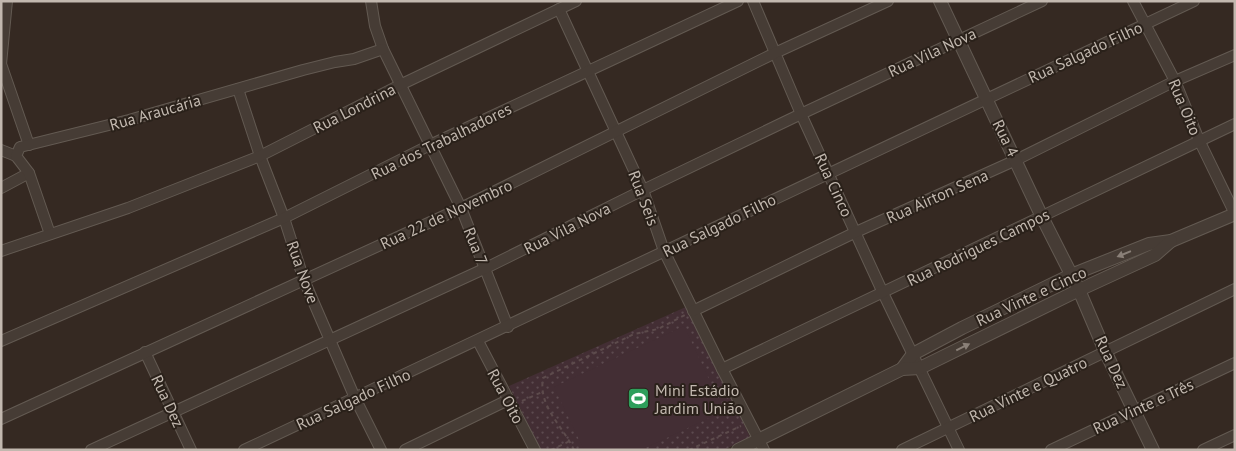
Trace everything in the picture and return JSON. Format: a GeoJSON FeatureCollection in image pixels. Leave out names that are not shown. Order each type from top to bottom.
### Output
{"type":"FeatureCollection","features":[{"type":"Feature","properties":{"kind":"street"},"geometry":{"type":"LineString","coordinates":[[7,1],[2,64],[29,145]]}},
{"type":"Feature","properties":{"kind":"street","name":"Rua 7"},"geometry":{"type":"LineString","coordinates":[[371,1],[375,26],[382,49],[461,208],[508,327]]}},
{"type":"Feature","properties":{"kind":"street","name":"Rua Londrina"},"geometry":{"type":"LineString","coordinates":[[1,251],[128,208],[260,156],[400,85],[576,1]]}},
{"type":"Feature","properties":{"kind":"street","name":"Rua dos Trabalhadores"},"geometry":{"type":"LineString","coordinates":[[1,341],[284,218],[430,145],[738,1]]}},
{"type":"Feature","properties":{"kind":"street","name":"Rua Cinco"},"geometry":{"type":"LineString","coordinates":[[753,1],[801,114],[959,450]]}},
{"type":"Feature","properties":{"kind":"street","name":"Rua 22 de Novembro"},"geometry":{"type":"LineString","coordinates":[[1,419],[461,208],[775,53],[888,1]]}},
{"type":"Feature","properties":{"kind":"street","name":"Rua 4"},"geometry":{"type":"LineString","coordinates":[[940,1],[1071,275]]}},
{"type":"Feature","properties":{"kind":"street","name":"Rua Vila Nova"},"geometry":{"type":"LineString","coordinates":[[90,450],[486,268],[801,114],[1042,1]]}},
{"type":"Feature","properties":{"kind":"street","name":"Rua Oito"},"geometry":{"type":"LineString","coordinates":[[1132,1],[1175,81],[1199,140],[1235,214]]}},
{"type":"Feature","properties":{"kind":"street","name":"Rua Salgado Filho"},"geometry":{"type":"LineString","coordinates":[[244,450],[508,327],[828,172],[1194,1]]}},
{"type":"Feature","properties":{"kind":"street","name":"Rua Seis"},"geometry":{"type":"LineString","coordinates":[[559,9],[643,190],[664,251],[692,311],[762,444]]}},
{"type":"Feature","properties":{"kind":"street","name":"Rua Araucária"},"geometry":{"type":"LineString","coordinates":[[16,156],[20,147],[129,120],[302,70],[354,59],[382,49]]}},
{"type":"Feature","properties":{"kind":"street","name":"Rua Airton Sena"},"geometry":{"type":"LineString","coordinates":[[692,311],[856,232],[1016,160],[1175,81],[1235,55]]}},
{"type":"Feature","properties":{"kind":"street","name":"Rua Nove"},"geometry":{"type":"LineString","coordinates":[[238,89],[304,280],[355,398],[381,450]]}},
{"type":"Feature","properties":{"kind":"street","name":"Rua Rodrigues Campos"},"geometry":{"type":"LineString","coordinates":[[722,369],[1235,124]]}},
{"type":"Feature","properties":{"kind":"street"},"geometry":{"type":"LineString","coordinates":[[1,150],[16,156],[29,173],[50,234]]}},
{"type":"Feature","properties":{"kind":"street"},"geometry":{"type":"LineString","coordinates":[[1,188],[29,173]]}},
{"type":"Feature","properties":{"kind":"street","name":"Rua Vinte e Cinco"},"geometry":{"type":"LineString","coordinates":[[902,369],[913,354],[1071,275],[1149,244],[1171,241],[1235,214]]}},
{"type":"Feature","properties":{"kind":"street","name":"Rua Vinte e Cinco"},"geometry":{"type":"LineString","coordinates":[[738,450],[762,444],[902,369],[920,368],[1155,255],[1171,241]]}},
{"type":"Feature","properties":{"kind":"street","name":"Rua Dez"},"geometry":{"type":"LineString","coordinates":[[1071,275],[1152,450]]}},
{"type":"Feature","properties":{"kind":"street","name":"Rua Vinte e Quatro"},"geometry":{"type":"LineString","coordinates":[[902,450],[1235,289]]}},
{"type":"Feature","properties":{"kind":"street","name":"Rua Oito"},"geometry":{"type":"LineString","coordinates":[[478,341],[535,450]]}},
{"type":"Feature","properties":{"kind":"street","name":"Rua Dez"},"geometry":{"type":"LineString","coordinates":[[145,352],[191,450]]}},
{"type":"Feature","properties":{"kind":"street","name":"Rua Vinte e Três"},"geometry":{"type":"LineString","coordinates":[[1051,450],[1235,363]]}},
{"type":"Feature","properties":{"kind":"street"},"geometry":{"type":"LineString","coordinates":[[406,450],[509,403]]}},
{"type":"Feature","properties":{"kind":"street"},"geometry":{"type":"LineString","coordinates":[[1202,450],[1235,435]]}},
{"type":"Feature","properties":{"kind":"path"},"geometry":{"type":"LineString","coordinates":[[574,450],[570,441],[554,421],[542,392],[543,378],[634,334],[658,329],[692,311]]}},
{"type":"Feature","properties":{"kind":"path"},"geometry":{"type":"LineString","coordinates":[[509,403],[542,392]]}},
{"type":"Feature","properties":{"kind":"path"},"geometry":{"type":"LineString","coordinates":[[689,450],[750,422]]}},
{"type":"Feature","properties":{"kind":"path"},"geometry":{"type":"LineString","coordinates":[[551,450],[570,441]]}},
{"type":"Feature","properties":{"kind":"shaded area"},"geometry":{"type":"Polygon","coordinates":[[[688,306],[750,437],[724,450],[567,450],[566,448],[563,450],[541,450],[509,386],[688,306]]]}},
{"type":"Feature","properties":{"kind":"shaded area","name":"Mini Estádio Jardim União"},"geometry":{"type":"Polygon","coordinates":[[[684,326],[724,411],[641,450],[584,450],[554,387],[684,326]]]}},
{"type":"Feature","properties":{"kind":"place","name":"Mini Estádio Jardim União"},"geometry":{"type":"Point","coordinates":[639,399]}}]}
